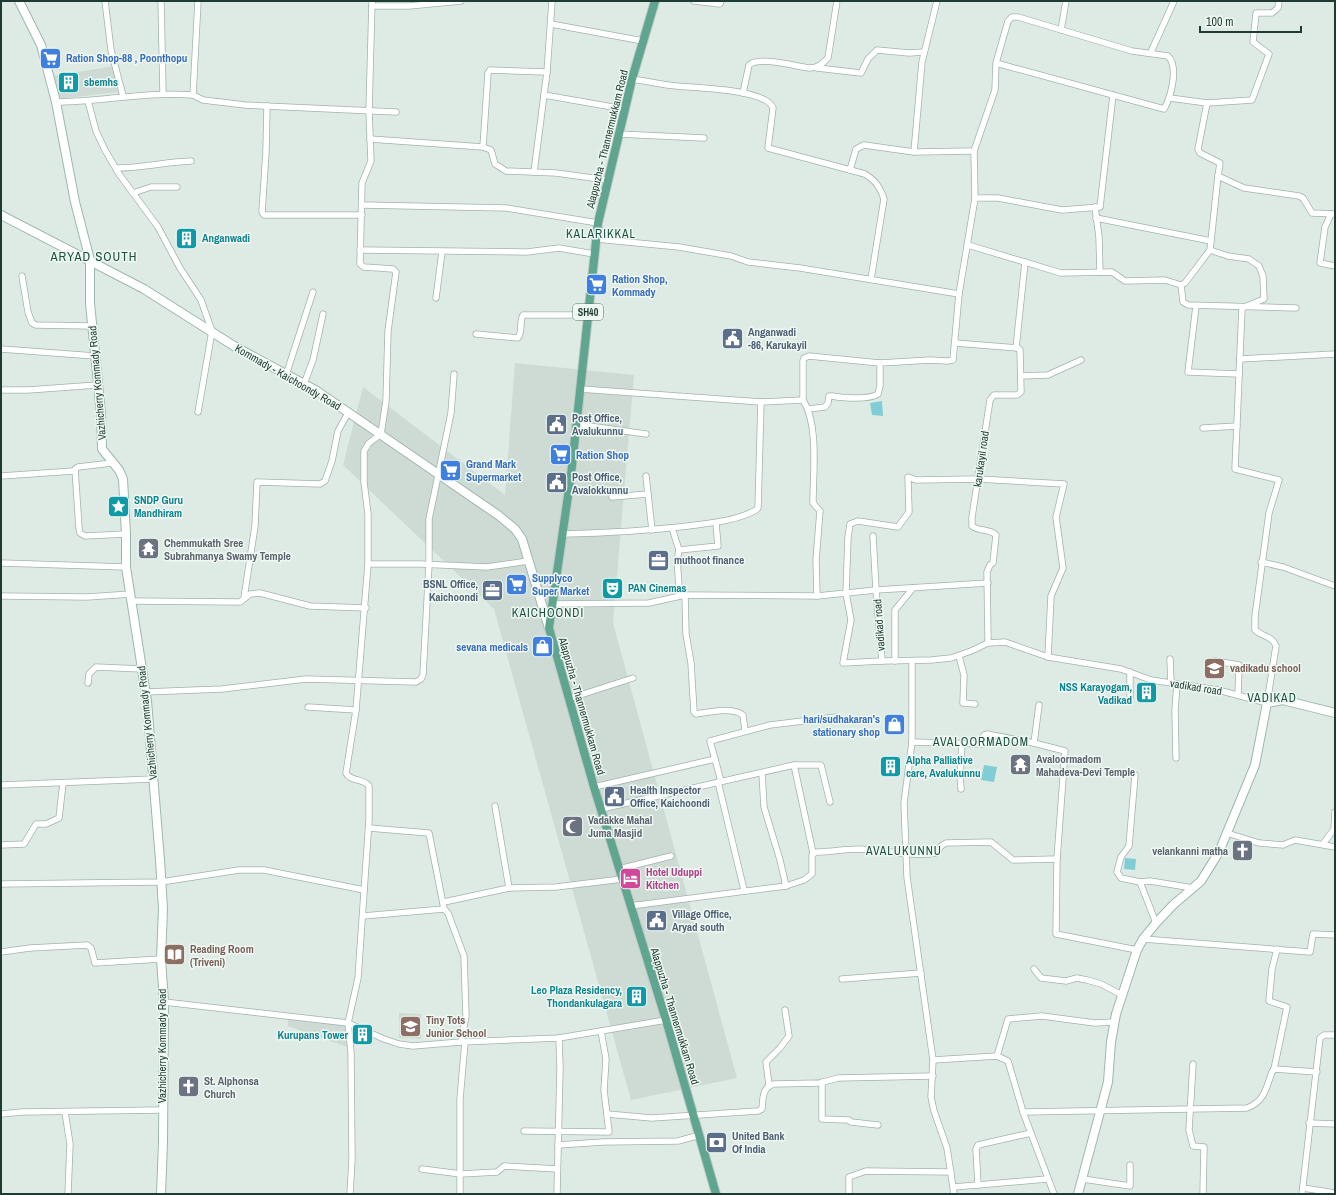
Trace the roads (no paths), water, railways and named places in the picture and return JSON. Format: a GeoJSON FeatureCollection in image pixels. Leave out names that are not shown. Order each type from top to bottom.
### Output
{"type":"FeatureCollection","features":[{"type":"Feature","properties":{"kind":"main road","name":"Vazhicherry Kommady Road"},"geometry":{"type":"LineString","coordinates":[[19,1],[41,45],[56,102],[75,202],[90,260],[92,326],[101,414],[102,449],[119,470],[122,479],[126,534],[126,566],[146,692],[161,882],[161,960],[164,1002],[161,1194]]}},
{"type":"Feature","properties":{"kind":"main road","name":"Alappuzha - Thannermukkam Road"},"geometry":{"type":"LineString","coordinates":[[655,1],[624,109],[598,223],[575,424],[571,475],[549,628],[600,809],[666,1020],[716,1194]]}},
{"type":"Feature","properties":{"kind":"main road","name":"Kommady - Kaichoondy Road"},"geometry":{"type":"LineString","coordinates":[[1,215],[144,289],[234,346],[304,384],[381,434],[488,507],[516,529],[522,539],[549,628]]}},
{"type":"Feature","properties":{"kind":"main road"},"geometry":{"type":"LineString","coordinates":[[1078,1194],[1108,1082],[1114,1022],[1137,950],[1143,939],[1156,923],[1201,881],[1212,867],[1255,765],[1267,703],[1283,700],[1335,713]]}},
{"type":"Feature","properties":{"kind":"street"},"geometry":{"type":"LineString","coordinates":[[105,1],[111,50],[123,96]]}},
{"type":"Feature","properties":{"kind":"street"},"geometry":{"type":"LineString","coordinates":[[161,1],[163,93]]}},
{"type":"Feature","properties":{"kind":"street"},"geometry":{"type":"LineString","coordinates":[[192,95],[198,1]]}},
{"type":"Feature","properties":{"kind":"street"},"geometry":{"type":"LineString","coordinates":[[350,1194],[352,1158],[351,1052],[348,1023],[358,978],[363,916],[369,786],[367,782],[350,778],[346,773],[356,710],[366,608],[368,514],[364,482],[364,451],[369,443],[381,434],[386,401],[388,331],[396,272],[393,269],[361,266],[362,183],[371,161],[369,111],[372,4],[461,1]]}},
{"type":"Feature","properties":{"kind":"street"},"geometry":{"type":"LineString","coordinates":[[534,172],[547,72],[552,1]]}},
{"type":"Feature","properties":{"kind":"street"},"geometry":{"type":"LineString","coordinates":[[694,1],[710,4],[720,4],[721,1]]}},
{"type":"Feature","properties":{"kind":"street"},"geometry":{"type":"LineString","coordinates":[[817,68],[828,58],[837,1]]}},
{"type":"Feature","properties":{"kind":"street"},"geometry":{"type":"LineString","coordinates":[[914,152],[924,52],[937,1]]}},
{"type":"Feature","properties":{"kind":"street"},"geometry":{"type":"LineString","coordinates":[[1061,30],[1066,1]]}},
{"type":"Feature","properties":{"kind":"street"},"geometry":{"type":"LineString","coordinates":[[1151,52],[1174,1]]}},
{"type":"Feature","properties":{"kind":"street"},"geometry":{"type":"LineString","coordinates":[[1170,98],[1207,103],[1252,100],[1269,54],[1253,42],[1256,13],[1272,14],[1278,8],[1279,1]]}},
{"type":"Feature","properties":{"kind":"street"},"geometry":{"type":"LineString","coordinates":[[818,596],[816,560],[820,511],[813,503],[813,446],[808,409],[803,400],[804,358],[831,357],[880,363],[952,360],[959,294],[975,198],[974,151],[995,90],[996,63],[1008,21],[1012,18],[1061,30],[1132,51],[1151,52],[1168,56],[1172,60],[1174,68],[1170,98],[1164,109],[996,63]]}},
{"type":"Feature","properties":{"kind":"street"},"geometry":{"type":"LineString","coordinates":[[551,24],[643,41]]}},
{"type":"Feature","properties":{"kind":"street"},"geometry":{"type":"LineString","coordinates":[[742,93],[749,65],[752,62],[761,60],[861,73],[868,59],[877,50],[909,53],[924,52]]}},
{"type":"Feature","properties":{"kind":"street"},"geometry":{"type":"LineString","coordinates":[[483,147],[489,71],[547,72]]}},
{"type":"Feature","properties":{"kind":"street"},"geometry":{"type":"LineString","coordinates":[[632,79],[676,86],[742,93],[772,104],[773,108],[768,148],[865,174],[874,179],[880,187],[884,199],[871,279]]}},
{"type":"Feature","properties":{"kind":"street"},"geometry":{"type":"LineString","coordinates":[[56,102],[88,101],[123,96],[163,93],[192,95],[203,100],[267,106],[396,112]]}},
{"type":"Feature","properties":{"kind":"street"},"geometry":{"type":"LineString","coordinates":[[544,95],[624,109]]}},
{"type":"Feature","properties":{"kind":"street"},"geometry":{"type":"LineString","coordinates":[[975,198],[998,198],[1062,210],[1100,207],[1113,95]]}},
{"type":"Feature","properties":{"kind":"street"},"geometry":{"type":"LineString","coordinates":[[88,101],[96,131],[116,168],[158,227],[180,268],[201,300],[212,331],[198,412]]}},
{"type":"Feature","properties":{"kind":"street"},"geometry":{"type":"LineString","coordinates":[[1181,285],[1210,250],[1220,163],[1200,152],[1198,148],[1207,103]]}},
{"type":"Feature","properties":{"kind":"street"},"geometry":{"type":"LineString","coordinates":[[267,106],[262,212],[264,215],[362,216]]}},
{"type":"Feature","properties":{"kind":"street"},"geometry":{"type":"LineString","coordinates":[[618,134],[704,138]]}},
{"type":"Feature","properties":{"kind":"street"},"geometry":{"type":"LineString","coordinates":[[370,139],[483,147],[491,150],[495,164],[499,168],[506,171],[556,173],[607,180]]}},
{"type":"Feature","properties":{"kind":"street"},"geometry":{"type":"LineString","coordinates":[[850,170],[856,148],[860,146],[867,145],[914,152],[974,151]]}},
{"type":"Feature","properties":{"kind":"street"},"geometry":{"type":"LineString","coordinates":[[116,168],[140,168],[172,162],[191,161]]}},
{"type":"Feature","properties":{"kind":"street"},"geometry":{"type":"LineString","coordinates":[[1218,176],[1244,188],[1299,196],[1303,198],[1312,213],[1333,214],[1325,227],[1320,263],[1335,266]]}},
{"type":"Feature","properties":{"kind":"street"},"geometry":{"type":"LineString","coordinates":[[133,193],[151,187],[177,187]]}},
{"type":"Feature","properties":{"kind":"street"},"geometry":{"type":"LineString","coordinates":[[362,205],[506,208],[598,223]]}},
{"type":"Feature","properties":{"kind":"street"},"geometry":{"type":"LineString","coordinates":[[1095,207],[1100,272]]}},
{"type":"Feature","properties":{"kind":"street"},"geometry":{"type":"LineString","coordinates":[[1096,218],[1211,241]]}},
{"type":"Feature","properties":{"kind":"street"},"geometry":{"type":"LineString","coordinates":[[596,239],[679,247],[731,256],[748,262],[775,264],[959,294]]}},
{"type":"Feature","properties":{"kind":"street"},"geometry":{"type":"LineString","coordinates":[[968,245],[1061,273],[1112,272],[1125,281],[1165,280],[1181,285]]}},
{"type":"Feature","properties":{"kind":"street"},"geometry":{"type":"LineString","coordinates":[[360,250],[527,252],[559,248],[594,254]]}},
{"type":"Feature","properties":{"kind":"street"},"geometry":{"type":"LineString","coordinates":[[1210,250],[1228,256],[1249,259],[1259,266],[1263,276],[1264,299],[1242,308]]}},
{"type":"Feature","properties":{"kind":"street"},"geometry":{"type":"LineString","coordinates":[[436,298],[442,252]]}},
{"type":"Feature","properties":{"kind":"street"},"geometry":{"type":"LineString","coordinates":[[955,343],[1016,348],[1025,262]]}},
{"type":"Feature","properties":{"kind":"street"},"geometry":{"type":"LineString","coordinates":[[22,276],[30,320],[32,323],[36,325],[92,326]]}},
{"type":"Feature","properties":{"kind":"street"},"geometry":{"type":"LineString","coordinates":[[1181,285],[1183,302],[1188,305],[1242,308],[1296,308]]}},
{"type":"Feature","properties":{"kind":"street"},"geometry":{"type":"LineString","coordinates":[[286,375],[313,292]]}},
{"type":"Feature","properties":{"kind":"street"},"geometry":{"type":"LineString","coordinates":[[1196,306],[1188,372],[1240,374]]}},
{"type":"Feature","properties":{"kind":"street"},"geometry":{"type":"LineString","coordinates":[[1242,308],[1235,469],[1279,480],[1268,513],[1261,562],[1255,630],[1270,637],[1276,646],[1267,703]]}},
{"type":"Feature","properties":{"kind":"street"},"geometry":{"type":"LineString","coordinates":[[304,384],[313,360],[324,314]]}},
{"type":"Feature","properties":{"kind":"street"},"geometry":{"type":"LineString","coordinates":[[476,334],[518,338],[521,334],[523,315],[588,315]]}},
{"type":"Feature","properties":{"kind":"street","name":"karukayil road"},"geometry":{"type":"LineString","coordinates":[[988,643],[987,572],[990,565],[993,564],[996,536],[991,532],[974,528],[972,526],[990,400],[994,395],[1019,394],[1022,390],[1020,350],[1016,348]]}},
{"type":"Feature","properties":{"kind":"street"},"geometry":{"type":"LineString","coordinates":[[1,349],[95,356]]}},
{"type":"Feature","properties":{"kind":"street"},"geometry":{"type":"LineString","coordinates":[[1240,359],[1335,354]]}},
{"type":"Feature","properties":{"kind":"street"},"geometry":{"type":"LineString","coordinates":[[1021,376],[1048,375],[1081,360]]}},
{"type":"Feature","properties":{"kind":"street"},"geometry":{"type":"LineString","coordinates":[[808,409],[825,407],[828,403],[829,396],[874,397],[878,394],[880,386],[880,363]]}},
{"type":"Feature","properties":{"kind":"street"},"geometry":{"type":"LineString","coordinates":[[146,692],[222,689],[306,678],[320,680],[359,679],[416,682],[421,679],[429,564],[429,519],[440,475],[452,414],[454,374]]}},
{"type":"Feature","properties":{"kind":"street"},"geometry":{"type":"LineString","coordinates":[[1,390],[28,390],[97,385]]}},
{"type":"Feature","properties":{"kind":"street"},"geometry":{"type":"LineString","coordinates":[[580,388],[761,402],[803,400]]}},
{"type":"Feature","properties":{"kind":"street"},"geometry":{"type":"LineString","coordinates":[[562,534],[622,533],[672,528],[716,523],[751,513],[758,508],[761,402]]}},
{"type":"Feature","properties":{"kind":"street"},"geometry":{"type":"LineString","coordinates":[[244,598],[255,526],[257,482],[320,484],[325,481],[332,461],[338,432],[348,413]]}},
{"type":"Feature","properties":{"kind":"street"},"geometry":{"type":"LineString","coordinates":[[575,424],[646,434]]}},
{"type":"Feature","properties":{"kind":"street"},"geometry":{"type":"LineString","coordinates":[[1203,428],[1237,426]]}},
{"type":"Feature","properties":{"kind":"street"},"geometry":{"type":"LineString","coordinates":[[1,476],[74,471],[78,467],[112,463]]}},
{"type":"Feature","properties":{"kind":"street"},"geometry":{"type":"LineString","coordinates":[[74,471],[79,528],[81,535],[126,534]]}},
{"type":"Feature","properties":{"kind":"street"},"geometry":{"type":"LineString","coordinates":[[646,476],[652,530]]}},
{"type":"Feature","properties":{"kind":"street"},"geometry":{"type":"LineString","coordinates":[[882,661],[843,663],[851,620],[846,593],[848,537],[850,524],[858,521],[898,527],[909,512],[908,477],[916,480],[978,479],[1064,484],[1056,517],[1064,568],[1051,596],[1048,657]]}},
{"type":"Feature","properties":{"kind":"street"},"geometry":{"type":"LineString","coordinates":[[612,496],[648,494]]}},
{"type":"Feature","properties":{"kind":"street"},"geometry":{"type":"LineString","coordinates":[[679,550],[718,546],[716,523]]}},
{"type":"Feature","properties":{"kind":"street"},"geometry":{"type":"LineString","coordinates":[[672,528],[679,550],[677,556],[691,667],[694,712],[696,714],[727,711],[740,713],[744,715],[745,731]]}},
{"type":"Feature","properties":{"kind":"street"},"geometry":{"type":"LineString","coordinates":[[873,536],[876,590],[988,582]]}},
{"type":"Feature","properties":{"kind":"street"},"geometry":{"type":"LineString","coordinates":[[368,564],[429,564],[487,567],[528,561]]}},
{"type":"Feature","properties":{"kind":"street"},"geometry":{"type":"LineString","coordinates":[[1261,562],[1283,567],[1335,586]]}},
{"type":"Feature","properties":{"kind":"street"},"geometry":{"type":"LineString","coordinates":[[1,563],[126,566]]}},
{"type":"Feature","properties":{"kind":"street"},"geometry":{"type":"LineString","coordinates":[[895,662],[894,610],[912,588]]}},
{"type":"Feature","properties":{"kind":"street","name":"vadikad road"},"geometry":{"type":"LineString","coordinates":[[552,604],[649,603],[682,595],[818,596],[876,590],[882,661],[912,661],[959,656],[988,643],[1005,642],[1048,657],[1121,669],[1151,680],[1218,690],[1267,703]]}},
{"type":"Feature","properties":{"kind":"street"},"geometry":{"type":"LineString","coordinates":[[1,596],[132,598],[208,603],[240,602],[250,594],[260,593],[310,606],[366,608]]}},
{"type":"Feature","properties":{"kind":"street"},"geometry":{"type":"LineString","coordinates":[[959,656],[964,675],[963,703],[975,704]]}},
{"type":"Feature","properties":{"kind":"street"},"geometry":{"type":"LineString","coordinates":[[1170,660],[1171,683]]}},
{"type":"Feature","properties":{"kind":"street"},"geometry":{"type":"LineString","coordinates":[[912,661],[912,742],[904,803],[905,852],[907,877],[922,973],[932,1060],[933,1076],[931,1097],[934,1111],[947,1148],[954,1194]]}},
{"type":"Feature","properties":{"kind":"street"},"geometry":{"type":"LineString","coordinates":[[1215,661],[1240,665],[1238,695]]}},
{"type":"Feature","properties":{"kind":"street"},"geometry":{"type":"LineString","coordinates":[[88,683],[88,674],[96,667],[142,669]]}},
{"type":"Feature","properties":{"kind":"street"},"geometry":{"type":"LineString","coordinates":[[1130,672],[1130,697]]}},
{"type":"Feature","properties":{"kind":"street"},"geometry":{"type":"LineString","coordinates":[[568,699],[632,678]]}},
{"type":"Feature","properties":{"kind":"street"},"geometry":{"type":"LineString","coordinates":[[1176,758],[1175,710],[1177,684]]}},
{"type":"Feature","properties":{"kind":"street"},"geometry":{"type":"LineString","coordinates":[[1034,743],[1039,705]]}},
{"type":"Feature","properties":{"kind":"street"},"geometry":{"type":"LineString","coordinates":[[308,707],[356,710]]}},
{"type":"Feature","properties":{"kind":"street"},"geometry":{"type":"LineString","coordinates":[[744,890],[710,741],[777,723],[836,717]]}},
{"type":"Feature","properties":{"kind":"street"},"geometry":{"type":"LineString","coordinates":[[912,742],[982,744],[986,734],[1034,743],[1065,751],[1057,859],[1056,934],[1137,950]]}},
{"type":"Feature","properties":{"kind":"street"},"geometry":{"type":"LineString","coordinates":[[961,789],[960,776],[962,744]]}},
{"type":"Feature","properties":{"kind":"street"},"geometry":{"type":"LineString","coordinates":[[594,787],[715,759]]}},
{"type":"Feature","properties":{"kind":"street"},"geometry":{"type":"LineString","coordinates":[[600,809],[719,782],[762,774],[794,765],[821,765],[830,802]]}},
{"type":"Feature","properties":{"kind":"street"},"geometry":{"type":"LineString","coordinates":[[630,906],[744,890],[786,886],[810,877],[813,872],[813,853],[794,765]]}},
{"type":"Feature","properties":{"kind":"street"},"geometry":{"type":"LineString","coordinates":[[762,774],[764,807],[786,886]]}},
{"type":"Feature","properties":{"kind":"street"},"geometry":{"type":"LineString","coordinates":[[1135,775],[1128,846],[1121,858],[1117,872],[1121,878],[1140,882],[1150,881],[1193,888]]}},
{"type":"Feature","properties":{"kind":"street"},"geometry":{"type":"LineString","coordinates":[[1,785],[153,779]]}},
{"type":"Feature","properties":{"kind":"street"},"geometry":{"type":"LineString","coordinates":[[1,845],[24,844],[36,824],[46,824],[59,818],[63,783]]}},
{"type":"Feature","properties":{"kind":"street"},"geometry":{"type":"LineString","coordinates":[[495,806],[509,888]]}},
{"type":"Feature","properties":{"kind":"street"},"geometry":{"type":"LineString","coordinates":[[1323,844],[1334,829],[1335,812]]}},
{"type":"Feature","properties":{"kind":"street"},"geometry":{"type":"LineString","coordinates":[[368,828],[429,833],[444,902],[444,909],[448,913],[464,956],[466,1016],[460,1099],[460,1194]]}},
{"type":"Feature","properties":{"kind":"street"},"geometry":{"type":"LineString","coordinates":[[1227,833],[1259,844],[1283,845],[1295,840],[1335,847]]}},
{"type":"Feature","properties":{"kind":"street"},"geometry":{"type":"LineString","coordinates":[[813,853],[858,849],[905,852],[921,856],[937,854],[941,846],[946,844],[992,842],[1013,860],[1057,859]]}},
{"type":"Feature","properties":{"kind":"street"},"geometry":{"type":"LineString","coordinates":[[619,869],[671,856]]}},
{"type":"Feature","properties":{"kind":"street"},"geometry":{"type":"LineString","coordinates":[[1,884],[161,882],[239,870],[264,870],[364,890]]}},
{"type":"Feature","properties":{"kind":"street"},"geometry":{"type":"LineString","coordinates":[[444,902],[509,888],[556,887],[622,879]]}},
{"type":"Feature","properties":{"kind":"street"},"geometry":{"type":"LineString","coordinates":[[1140,882],[1156,923]]}},
{"type":"Feature","properties":{"kind":"street"},"geometry":{"type":"LineString","coordinates":[[363,916],[444,909]]}},
{"type":"Feature","properties":{"kind":"street"},"geometry":{"type":"LineString","coordinates":[[1143,939],[1310,952],[1314,934],[1335,935]]}},
{"type":"Feature","properties":{"kind":"street"},"geometry":{"type":"LineString","coordinates":[[1,952],[30,948],[87,945],[91,948],[95,963],[161,960]]}},
{"type":"Feature","properties":{"kind":"street"},"geometry":{"type":"LineString","coordinates":[[1023,1112],[1247,1108],[1256,1105],[1261,1100],[1274,1069],[1287,1007],[1269,1001],[1272,969],[1277,949]]}},
{"type":"Feature","properties":{"kind":"street"},"geometry":{"type":"LineString","coordinates":[[1034,969],[1041,978],[1066,981],[1077,978],[1101,984],[1122,996]]}},
{"type":"Feature","properties":{"kind":"street"},"geometry":{"type":"LineString","coordinates":[[842,979],[922,973]]}},
{"type":"Feature","properties":{"kind":"street"},"geometry":{"type":"LineString","coordinates":[[164,1002],[348,1023],[399,1044],[413,1046],[463,1042],[559,1038],[666,1020]]}},
{"type":"Feature","properties":{"kind":"street"},"geometry":{"type":"LineString","coordinates":[[769,1085],[766,1062],[780,1048],[789,1036],[785,1010]]}},
{"type":"Feature","properties":{"kind":"street"},"geometry":{"type":"LineString","coordinates":[[997,1056],[1008,1018],[1042,1016],[1095,1023],[1114,1022]]}},
{"type":"Feature","properties":{"kind":"street"},"geometry":{"type":"LineString","coordinates":[[524,1131],[609,1132],[604,1090],[606,1059],[601,1031]]}},
{"type":"Feature","properties":{"kind":"street"},"geometry":{"type":"LineString","coordinates":[[1335,1036],[1324,1035],[1320,1038],[1302,1191],[1335,1193]]}},
{"type":"Feature","properties":{"kind":"street"},"geometry":{"type":"LineString","coordinates":[[557,1194],[560,1068],[559,1038]]}},
{"type":"Feature","properties":{"kind":"street"},"geometry":{"type":"LineString","coordinates":[[932,1060],[997,1056],[1008,1061],[1023,1112],[1047,1179],[1054,1194]]}},
{"type":"Feature","properties":{"kind":"street"},"geometry":{"type":"LineString","coordinates":[[1193,1064],[1189,1130],[1192,1146],[1204,1147],[1203,1194]]}},
{"type":"Feature","properties":{"kind":"street"},"geometry":{"type":"LineString","coordinates":[[1274,1069],[1317,1072]]}},
{"type":"Feature","properties":{"kind":"street"},"geometry":{"type":"LineString","coordinates":[[607,1114],[652,1118],[760,1110],[765,1089],[769,1085],[822,1082],[838,1078],[933,1076]]}},
{"type":"Feature","properties":{"kind":"street"},"geometry":{"type":"LineString","coordinates":[[822,1082],[822,1119],[849,1120],[852,1122],[878,1125]]}},
{"type":"Feature","properties":{"kind":"street"},"geometry":{"type":"LineString","coordinates":[[1,1114],[22,1112],[162,1110]]}},
{"type":"Feature","properties":{"kind":"street"},"geometry":{"type":"LineString","coordinates":[[65,1112],[70,1144],[68,1194]]}},
{"type":"Feature","properties":{"kind":"street"},"geometry":{"type":"LineString","coordinates":[[1309,1123],[1335,1124]]}},
{"type":"Feature","properties":{"kind":"street"},"geometry":{"type":"LineString","coordinates":[[978,1185],[976,1149],[978,1144],[1031,1133]]}},
{"type":"Feature","properties":{"kind":"street"},"geometry":{"type":"LineString","coordinates":[[558,1145],[603,1142],[678,1141],[700,1135]]}},
{"type":"Feature","properties":{"kind":"street"},"geometry":{"type":"LineString","coordinates":[[1083,1179],[1130,1186],[1130,1165]]}},
{"type":"Feature","properties":{"kind":"street"},"geometry":{"type":"LineString","coordinates":[[422,1169],[461,1174],[497,1172],[504,1166],[557,1169]]}},
{"type":"Feature","properties":{"kind":"street"},"geometry":{"type":"LineString","coordinates":[[849,1194],[849,1177],[866,1172],[951,1172]]}},
{"type":"Feature","properties":{"kind":"street"},"geometry":{"type":"LineString","coordinates":[[954,1187],[1047,1179]]}},
{"type":"Feature","properties":{"kind":"water"},"geometry":{"type":"Polygon","coordinates":[[[882,401],[883,416],[872,415],[870,403],[882,401]]]}},
{"type":"Feature","properties":{"kind":"water"},"geometry":{"type":"Polygon","coordinates":[[[984,765],[997,767],[994,782],[981,780],[984,765]]]}},
{"type":"Feature","properties":{"kind":"water"},"geometry":{"type":"Polygon","coordinates":[[[1125,858],[1136,859],[1135,870],[1124,869],[1125,858]]]}},
{"type":"Feature","properties":{"kind":"place","name":"Ration Shop-88 , Poonthopu"},"geometry":{"type":"Point","coordinates":[50,58]}},
{"type":"Feature","properties":{"kind":"place","name":"sbemhs"},"geometry":{"type":"Point","coordinates":[69,82]}},
{"type":"Feature","properties":{"kind":"place","name":"Anganwadi"},"geometry":{"type":"Point","coordinates":[186,238]}},
{"type":"Feature","properties":{"kind":"place","name":"Ration Shop, Kommady"},"geometry":{"type":"Point","coordinates":[596,285]}},
{"type":"Feature","properties":{"kind":"place","name":"Anganwadi -86, Karukayil"},"geometry":{"type":"Point","coordinates":[733,338]}},
{"type":"Feature","properties":{"kind":"place","name":"Post Office, Avalukunnu"},"geometry":{"type":"Point","coordinates":[556,424]}},
{"type":"Feature","properties":{"kind":"place","name":"Ration Shop"},"geometry":{"type":"Point","coordinates":[561,455]}},
{"type":"Feature","properties":{"kind":"place","name":"Grand Mark Supermarket"},"geometry":{"type":"Point","coordinates":[451,470]}},
{"type":"Feature","properties":{"kind":"place","name":"Post Office, Avalokkunnu"},"geometry":{"type":"Point","coordinates":[556,483]}},
{"type":"Feature","properties":{"kind":"place","name":"SNDP Guru Mandhiram"},"geometry":{"type":"Point","coordinates":[119,506]}},
{"type":"Feature","properties":{"kind":"place","name":"Chemmukath Sree Subrahmanya Swamy Temple"},"geometry":{"type":"Point","coordinates":[149,549]}},
{"type":"Feature","properties":{"kind":"place","name":"muthoot finance"},"geometry":{"type":"Point","coordinates":[659,560]}},
{"type":"Feature","properties":{"kind":"place","name":"Supplyco Super Market"},"geometry":{"type":"Point","coordinates":[517,584]}},
{"type":"Feature","properties":{"kind":"place","name":"PAN Cinemas"},"geometry":{"type":"Point","coordinates":[612,588]}},
{"type":"Feature","properties":{"kind":"place","name":"BSNL Office, Kaichoondi"},"geometry":{"type":"Point","coordinates":[493,590]}},
{"type":"Feature","properties":{"kind":"place","name":"sevana medicals"},"geometry":{"type":"Point","coordinates":[543,647]}},
{"type":"Feature","properties":{"kind":"place","name":"vadikadu school"},"geometry":{"type":"Point","coordinates":[1215,668]}},
{"type":"Feature","properties":{"kind":"place","name":"NSS Karayogam, Vadikad"},"geometry":{"type":"Point","coordinates":[1147,693]}},
{"type":"Feature","properties":{"kind":"place","name":"hari/sudhakaran's stationary shop"},"geometry":{"type":"Point","coordinates":[895,725]}},
{"type":"Feature","properties":{"kind":"place","name":"Avaloormadom Mahadeva-Devi Temple"},"geometry":{"type":"Point","coordinates":[1021,765]}},
{"type":"Feature","properties":{"kind":"place","name":"Alpha Palliative care, Avalukunnu"},"geometry":{"type":"Point","coordinates":[891,766]}},
{"type":"Feature","properties":{"kind":"place","name":"Health Inspector Office, Kaichoondi"},"geometry":{"type":"Point","coordinates":[615,796]}},
{"type":"Feature","properties":{"kind":"place","name":"Vadakke Mahal Juma Masjid"},"geometry":{"type":"Point","coordinates":[572,826]}},
{"type":"Feature","properties":{"kind":"place","name":"velankanni matha"},"geometry":{"type":"Point","coordinates":[1243,851]}},
{"type":"Feature","properties":{"kind":"place","name":"Hotel Uduppi Kitchen"},"geometry":{"type":"Point","coordinates":[631,878]}},
{"type":"Feature","properties":{"kind":"place","name":"Village Office, Aryad south"},"geometry":{"type":"Point","coordinates":[656,920]}},
{"type":"Feature","properties":{"kind":"place","name":"Reading Room (Triveni)"},"geometry":{"type":"Point","coordinates":[174,955]}},
{"type":"Feature","properties":{"kind":"place","name":"Leo Plaza Residency, Thondankulagara"},"geometry":{"type":"Point","coordinates":[637,996]}},
{"type":"Feature","properties":{"kind":"place","name":"Tiny Tots Junior School"},"geometry":{"type":"Point","coordinates":[410,1026]}},
{"type":"Feature","properties":{"kind":"place","name":"Kurupans Tower"},"geometry":{"type":"Point","coordinates":[363,1035]}},
{"type":"Feature","properties":{"kind":"place","name":"St. Alphonsa Church"},"geometry":{"type":"Point","coordinates":[188,1087]}},
{"type":"Feature","properties":{"kind":"place","name":"United Bank Of India"},"geometry":{"type":"Point","coordinates":[717,1142]}},
{"type":"Feature","properties":{"kind":"district","name":"KALARIKKAL"},"geometry":{"type":"Point","coordinates":[601,234]}},
{"type":"Feature","properties":{"kind":"district","name":"ARYAD SOUTH"},"geometry":{"type":"Point","coordinates":[94,256]}},
{"type":"Feature","properties":{"kind":"district","name":"KAICHOONDI"},"geometry":{"type":"Point","coordinates":[548,613]}},
{"type":"Feature","properties":{"kind":"district","name":"VADIKAD"},"geometry":{"type":"Point","coordinates":[1272,698]}},
{"type":"Feature","properties":{"kind":"district","name":"AVALOORMADOM"},"geometry":{"type":"Point","coordinates":[981,742]}},
{"type":"Feature","properties":{"kind":"district","name":"AVALUKUNNU"},"geometry":{"type":"Point","coordinates":[904,851]}}]}
